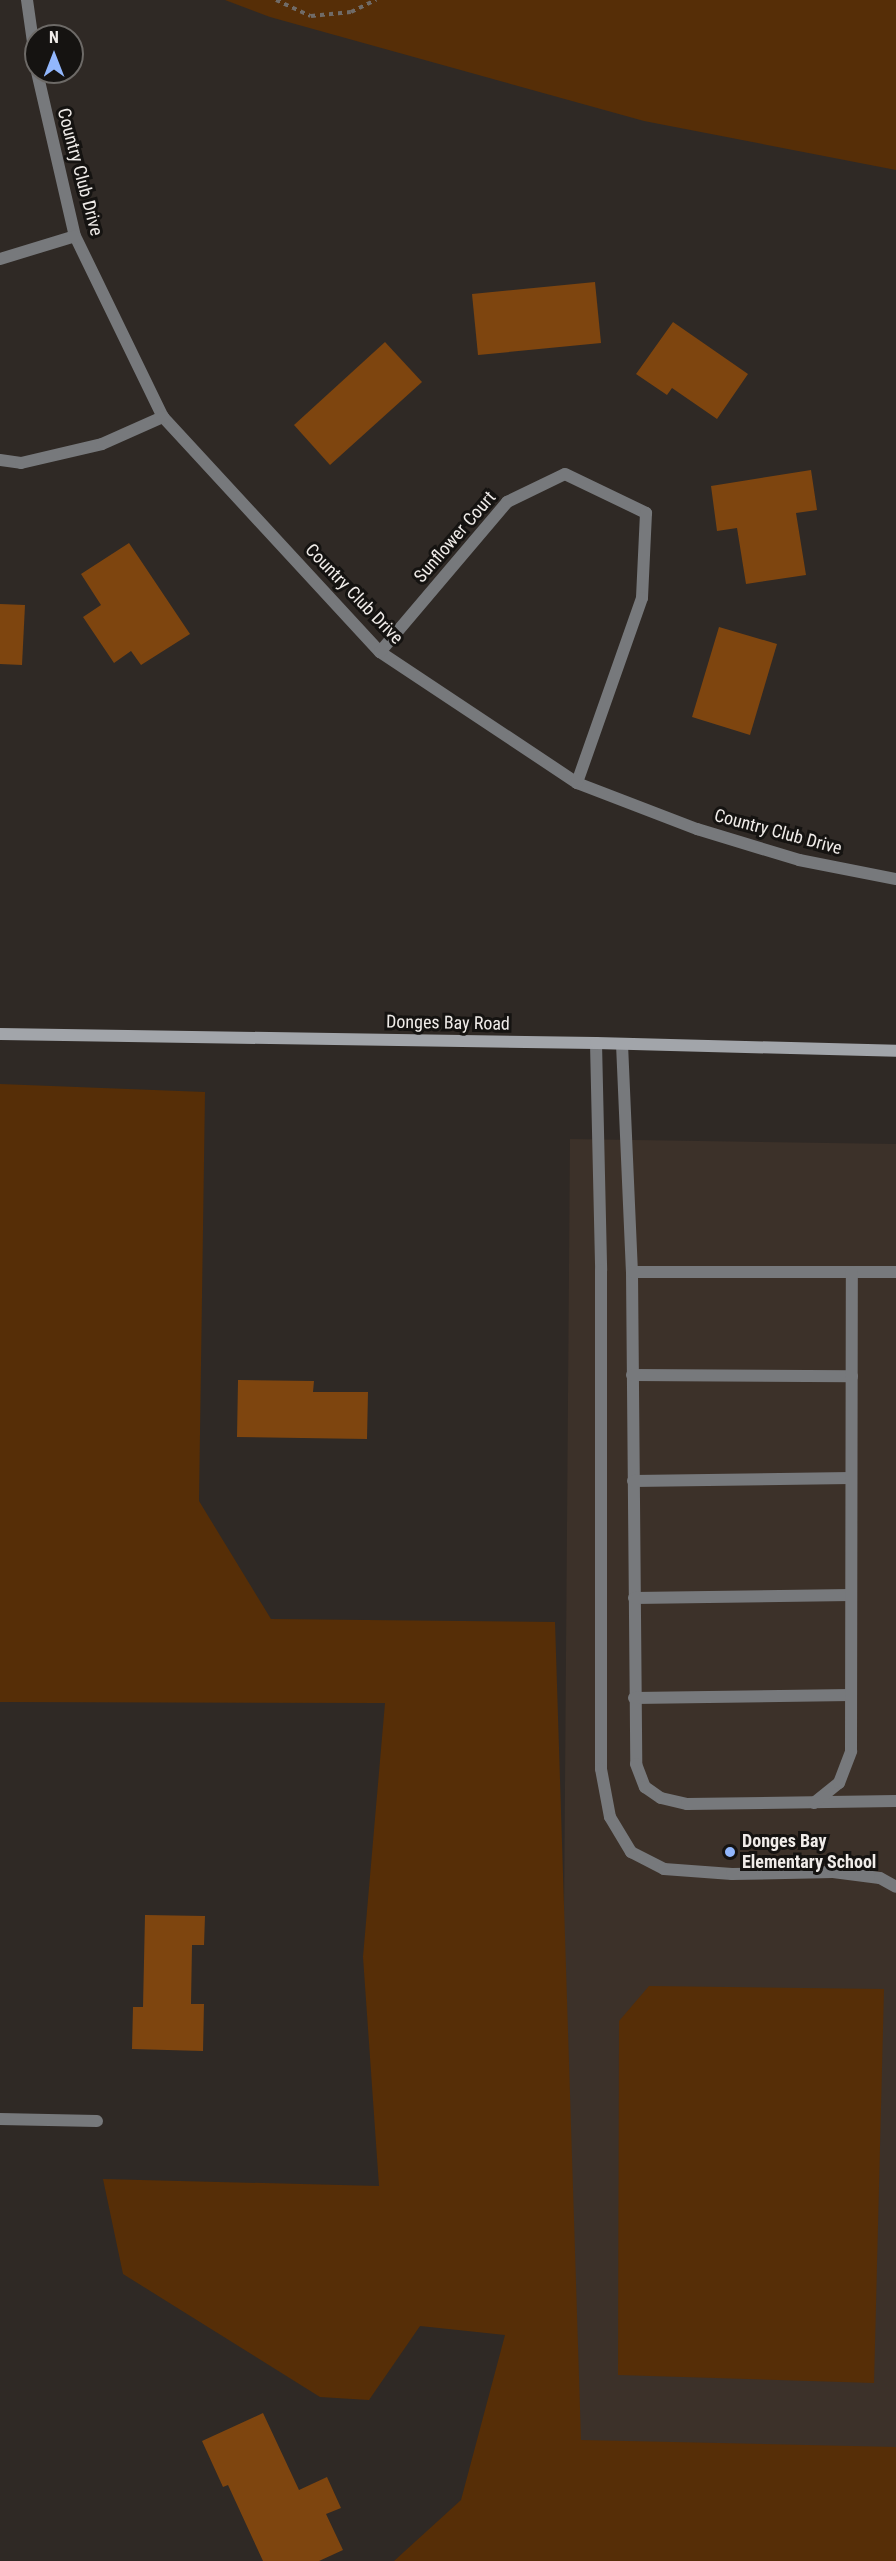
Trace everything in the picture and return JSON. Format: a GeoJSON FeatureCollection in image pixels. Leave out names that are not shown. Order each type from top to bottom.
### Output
{"type":"FeatureCollection","features":[{"type":"Feature","properties":{"kind":"street"},"geometry":{"type":"LineString","coordinates":[[27,0],[30,24]]}},
{"type":"Feature","properties":{"kind":"street","name":"Country Club Drive"},"geometry":{"type":"LineString","coordinates":[[40,84],[75,236],[164,417],[380,652],[577,783],[697,830],[799,860],[896,879]]}},
{"type":"Feature","properties":{"kind":"street"},"geometry":{"type":"LineString","coordinates":[[0,259],[75,236]]}},
{"type":"Feature","properties":{"kind":"street"},"geometry":{"type":"LineString","coordinates":[[0,460],[21,463],[102,444],[164,417]]}},
{"type":"Feature","properties":{"kind":"street","name":"Sunflower Court"},"geometry":{"type":"LineString","coordinates":[[380,652],[507,502],[565,474],[646,513],[642,597],[577,783]]}},
{"type":"Feature","properties":{"kind":"street","name":"Donges Bay Road"},"geometry":{"type":"LineString","coordinates":[[0,1034],[596,1043],[896,1052]]}},
{"type":"Feature","properties":{"kind":"street"},"geometry":{"type":"LineString","coordinates":[[596,1043],[601,1270],[601,1769],[610,1817],[632,1852],[664,1869],[732,1874],[834,1872],[880,1878],[896,1887]]}},
{"type":"Feature","properties":{"kind":"street"},"geometry":{"type":"LineString","coordinates":[[622,1044],[632,1272],[636,1764],[645,1787],[661,1798],[687,1804],[896,1801]]}},
{"type":"Feature","properties":{"kind":"street"},"geometry":{"type":"LineString","coordinates":[[632,1272],[896,1272]]}},
{"type":"Feature","properties":{"kind":"street"},"geometry":{"type":"LineString","coordinates":[[814,1803],[839,1783],[851,1751],[852,1272]]}},
{"type":"Feature","properties":{"kind":"street"},"geometry":{"type":"LineString","coordinates":[[632,1375],[852,1376]]}},
{"type":"Feature","properties":{"kind":"street"},"geometry":{"type":"LineString","coordinates":[[633,1482],[852,1478]]}},
{"type":"Feature","properties":{"kind":"street"},"geometry":{"type":"LineString","coordinates":[[634,1598],[852,1595]]}},
{"type":"Feature","properties":{"kind":"street"},"geometry":{"type":"LineString","coordinates":[[634,1698],[851,1695]]}},
{"type":"Feature","properties":{"kind":"street"},"geometry":{"type":"LineString","coordinates":[[0,2120],[97,2121]]}},
{"type":"Feature","properties":{"kind":"path"},"geometry":{"type":"LineString","coordinates":[[276,0],[312,16],[351,12],[376,0]]}},
{"type":"Feature","properties":{"kind":"shaded area"},"geometry":{"type":"Polygon","coordinates":[[[225,0],[896,0],[896,170],[644,121],[270,17],[225,0]]]}},
{"type":"Feature","properties":{"kind":"shaded area"},"geometry":{"type":"Polygon","coordinates":[[[0,1084],[205,1092],[199,1501],[271,1619],[555,1622],[581,2440],[896,2447],[896,2561],[394,2561],[461,2500],[505,2335],[420,2326],[369,2400],[320,2397],[123,2274],[103,2179],[379,2186],[363,1957],[385,1703],[0,1702],[0,1084]]]}},
{"type":"Feature","properties":{"kind":"shaded area","name":"Donges Bay Elementary School"},"geometry":{"type":"Polygon","coordinates":[[[570,1139],[896,1144],[896,2561],[559,2561],[570,1139]]]}},
{"type":"Feature","properties":{"kind":"shaded area"},"geometry":{"type":"Polygon","coordinates":[[[649,1986],[884,1989],[874,2383],[618,2375],[619,2021],[649,1986]]]}},
{"type":"Feature","properties":{"kind":"building"},"geometry":{"type":"Polygon","coordinates":[[[595,282],[601,343],[478,355],[472,294],[595,282]]]}},
{"type":"Feature","properties":{"kind":"building"},"geometry":{"type":"Polygon","coordinates":[[[673,322],[748,374],[717,419],[672,388],[667,395],[636,374],[673,322]]]}},
{"type":"Feature","properties":{"kind":"building"},"geometry":{"type":"Polygon","coordinates":[[[385,342],[422,382],[330,465],[294,425],[385,342]]]}},
{"type":"Feature","properties":{"kind":"building"},"geometry":{"type":"Polygon","coordinates":[[[811,470],[817,510],[796,513],[806,575],[746,584],[737,528],[717,531],[711,486],[811,470]]]}},
{"type":"Feature","properties":{"kind":"building"},"geometry":{"type":"Polygon","coordinates":[[[129,543],[190,634],[141,665],[131,651],[114,663],[83,617],[101,605],[81,574],[129,543]]]}},
{"type":"Feature","properties":{"kind":"building"},"geometry":{"type":"Polygon","coordinates":[[[0,604],[25,605],[22,665],[0,664],[0,604]]]}},
{"type":"Feature","properties":{"kind":"building"},"geometry":{"type":"Polygon","coordinates":[[[719,627],[777,644],[750,735],[692,717],[719,627]]]}},
{"type":"Feature","properties":{"kind":"building"},"geometry":{"type":"Polygon","coordinates":[[[238,1380],[314,1381],[313,1392],[368,1392],[367,1439],[237,1437],[238,1380]]]}},
{"type":"Feature","properties":{"kind":"building"},"geometry":{"type":"Polygon","coordinates":[[[145,1915],[205,1916],[204,1945],[192,1945],[191,2004],[204,2004],[203,2051],[132,2049],[133,2007],[143,2007],[145,1915]]]}},
{"type":"Feature","properties":{"kind":"building"},"geometry":{"type":"Polygon","coordinates":[[[263,2413],[299,2490],[327,2477],[341,2508],[326,2514],[343,2550],[319,2561],[263,2561],[228,2485],[223,2487],[202,2441],[263,2413]]]}},
{"type":"Feature","properties":{"kind":"place","name":"Donges Bay Elementary School"},"geometry":{"type":"Point","coordinates":[730,1852]}}]}
